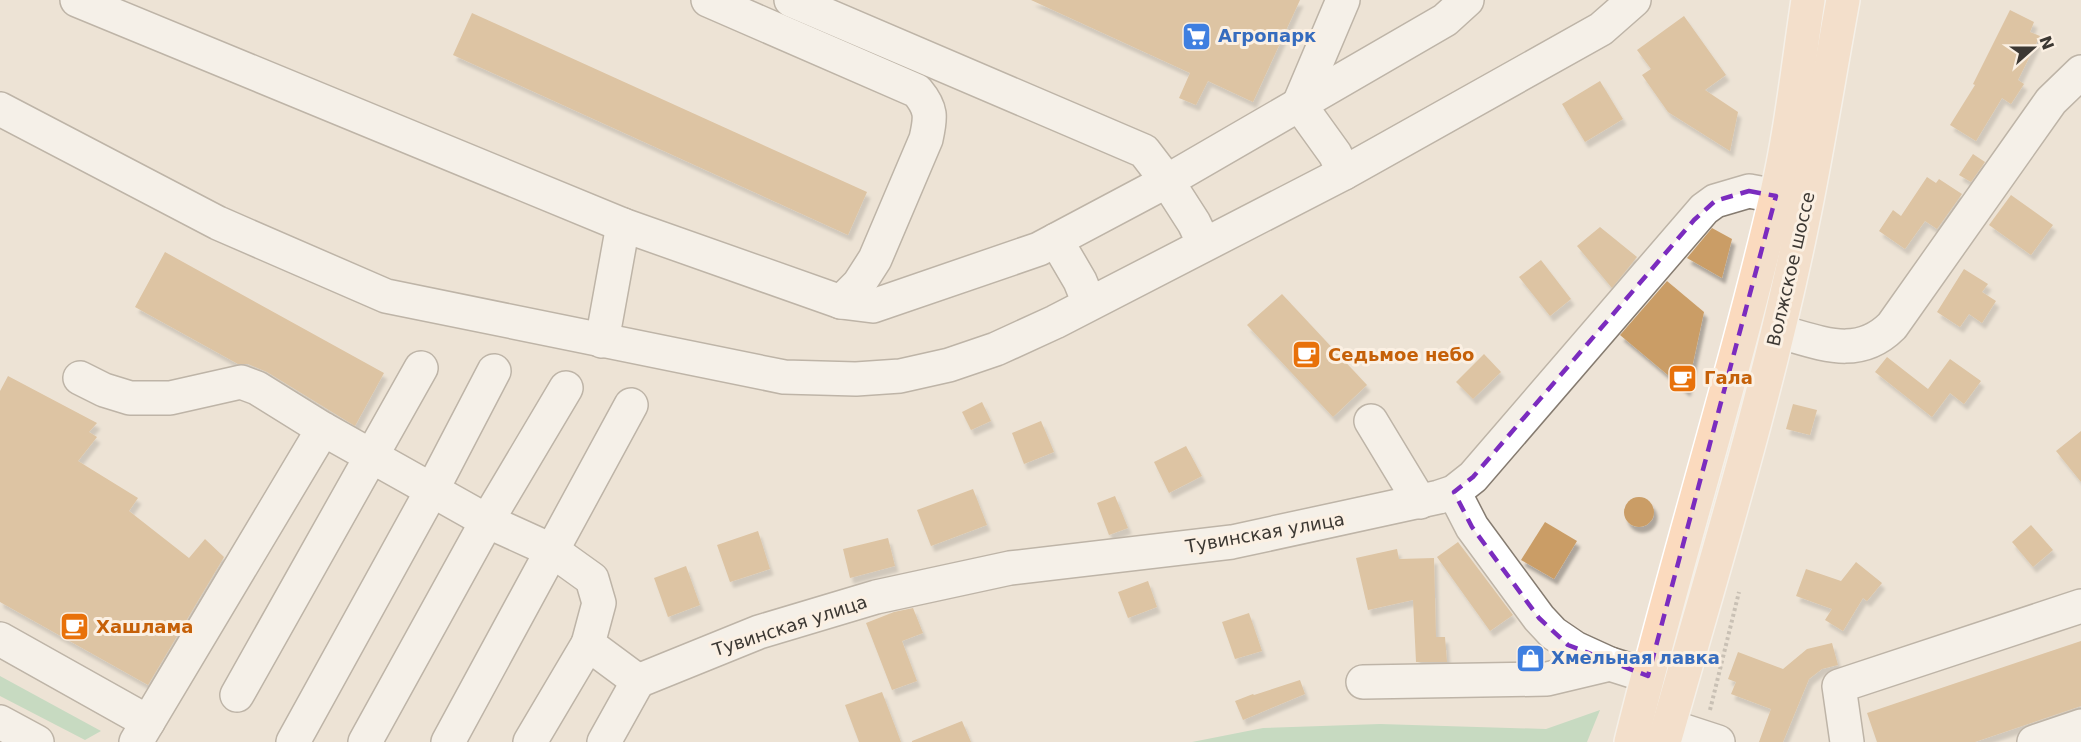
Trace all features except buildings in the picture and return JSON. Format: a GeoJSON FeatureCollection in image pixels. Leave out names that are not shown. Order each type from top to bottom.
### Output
{"type":"FeatureCollection","features":[{"type":"Feature","properties":{"kind":"main road","name":"Волжское шоссе"},"geometry":{"type":"LineString","coordinates":[[1631,742],[1724,401],[1776,196],[1808,0]]}},
{"type":"Feature","properties":{"kind":"main road","name":"Волжское шоссе"},"geometry":{"type":"LineString","coordinates":[[1667,734],[1726,529],[1777,331],[1805,211],[1843,0]]}},
{"type":"Feature","properties":{"kind":"street"},"geometry":{"type":"LineString","coordinates":[[77,0],[623,225],[841,302],[873,306],[1039,249],[1167,181],[1445,20],[1467,0]]}},
{"type":"Feature","properties":{"kind":"street"},"geometry":{"type":"LineString","coordinates":[[708,0],[917,91],[927,103],[931,118],[926,139],[875,260],[859,284],[841,302]]}},
{"type":"Feature","properties":{"kind":"street"},"geometry":{"type":"LineString","coordinates":[[791,0],[1144,151],[1167,181],[1204,244]]}},
{"type":"Feature","properties":{"kind":"street"},"geometry":{"type":"LineString","coordinates":[[1299,104],[1343,0]]}},
{"type":"Feature","properties":{"kind":"street"},"geometry":{"type":"LineString","coordinates":[[0,109],[218,223],[386,296],[784,377],[856,379],[889,377],[950,365],[996,349],[1055,322],[1344,173],[1601,29],[1634,0]]}},
{"type":"Feature","properties":{"kind":"street"},"geometry":{"type":"LineString","coordinates":[[1777,331],[1826,345],[1853,346],[1871,343],[1885,333],[2051,101],[2081,72]]}},
{"type":"Feature","properties":{"kind":"street"},"geometry":{"type":"LineString","coordinates":[[1299,104],[1335,154],[1344,173]]}},
{"type":"Feature","properties":{"kind":"street","name":"Тувинская улица"},"geometry":{"type":"LineString","coordinates":[[638,681],[759,632],[876,597],[1010,568],[1232,542],[1420,502],[1454,492],[1473,477],[1704,209],[1715,201],[1749,190],[1776,196]]}},
{"type":"Feature","properties":{"kind":"street"},"geometry":{"type":"LineString","coordinates":[[602,341],[623,225]]}},
{"type":"Feature","properties":{"kind":"street"},"geometry":{"type":"LineString","coordinates":[[1056,240],[1080,281],[1089,303]]}},
{"type":"Feature","properties":{"kind":"street"},"geometry":{"type":"LineString","coordinates":[[237,695],[421,368]]}},
{"type":"Feature","properties":{"kind":"street"},"geometry":{"type":"LineString","coordinates":[[293,742],[432,490],[494,371]]}},
{"type":"Feature","properties":{"kind":"street"},"geometry":{"type":"LineString","coordinates":[[80,378],[104,390],[130,398],[170,398],[241,382],[257,388],[323,429],[487,521],[553,551],[592,579],[599,603],[588,644],[530,742]]}},
{"type":"Feature","properties":{"kind":"street"},"geometry":{"type":"LineString","coordinates":[[365,742],[487,521],[566,388]]}},
{"type":"Feature","properties":{"kind":"street"},"geometry":{"type":"LineString","coordinates":[[448,742],[631,405]]}},
{"type":"Feature","properties":{"kind":"street"},"geometry":{"type":"LineString","coordinates":[[1371,421],[1420,502]]}},
{"type":"Feature","properties":{"kind":"street"},"geometry":{"type":"LineString","coordinates":[[0,639],[142,732],[323,429]]}},
{"type":"Feature","properties":{"kind":"street"},"geometry":{"type":"LineString","coordinates":[[1454,492],[1472,526],[1539,618],[1553,633],[1575,648],[1610,664],[1648,676]]}},
{"type":"Feature","properties":{"kind":"street"},"geometry":{"type":"LineString","coordinates":[[1847,742],[1839,686],[2081,606]]}},
{"type":"Feature","properties":{"kind":"street"},"geometry":{"type":"LineString","coordinates":[[588,644],[638,681],[604,742]]}},
{"type":"Feature","properties":{"kind":"street"},"geometry":{"type":"LineString","coordinates":[[1363,682],[1547,679],[1610,664]]}},
{"type":"Feature","properties":{"kind":"street"},"geometry":{"type":"LineString","coordinates":[[0,722],[37,742]]}},
{"type":"Feature","properties":{"kind":"street"},"geometry":{"type":"LineString","coordinates":[[2034,742],[2081,726]]}},
{"type":"Feature","properties":{"kind":"street"},"geometry":{"type":"LineString","coordinates":[[1667,734],[1718,742]]}},
{"type":"Feature","properties":{"kind":"highlighted area"},"geometry":{"type":"Polygon","coordinates":[[[1749,191],[1776,196],[1648,676],[1568,645],[1539,618],[1472,527],[1454,492],[1473,477],[1694,220],[1715,201],[1749,191]]]}},
{"type":"Feature","properties":{"kind":"green space"},"geometry":{"type":"Polygon","coordinates":[[[0,676],[101,731],[85,740],[0,696],[0,676]]]}},
{"type":"Feature","properties":{"kind":"green space"},"geometry":{"type":"Polygon","coordinates":[[[1600,710],[1587,742],[1192,742],[1263,728],[1380,724],[1546,729],[1600,710]]]}},
{"type":"Feature","properties":{"kind":"place","name":"Агропарк"},"geometry":{"type":"Point","coordinates":[1197,36]}},
{"type":"Feature","properties":{"kind":"place","name":"Седьмое небо"},"geometry":{"type":"Point","coordinates":[1307,355]}},
{"type":"Feature","properties":{"kind":"place","name":"Гала"},"geometry":{"type":"Point","coordinates":[1683,378]}},
{"type":"Feature","properties":{"kind":"place","name":"Хашлама"},"geometry":{"type":"Point","coordinates":[75,627]}},
{"type":"Feature","properties":{"kind":"place","name":"Хмельная лавка"},"geometry":{"type":"Point","coordinates":[1530,658]}}]}
